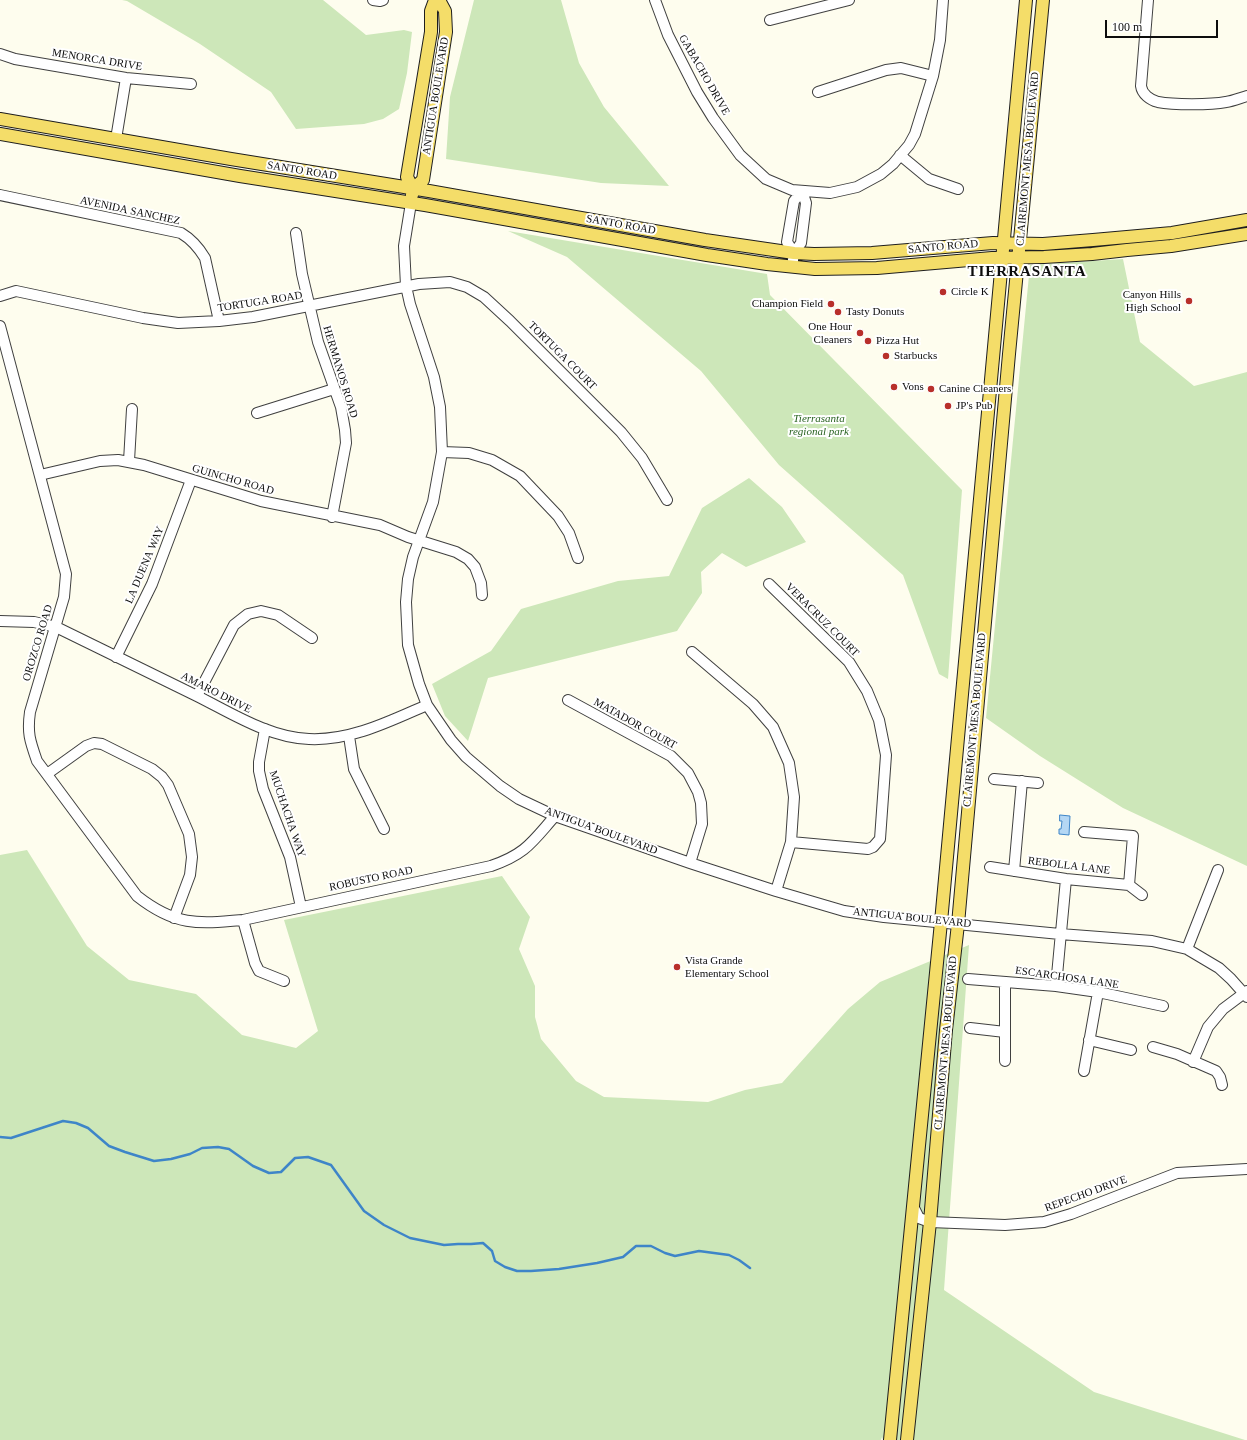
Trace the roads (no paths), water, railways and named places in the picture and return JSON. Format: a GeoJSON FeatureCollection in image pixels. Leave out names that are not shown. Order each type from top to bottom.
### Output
{"type":"FeatureCollection","features":[{"type":"Feature","properties":{"kind":"main road","name":"ANTIGUA BOULEVARD"},"geometry":{"type":"LineString","coordinates":[[411,204],[413,189],[407,177],[431,32],[431,11],[435,0]]}},
{"type":"Feature","properties":{"kind":"main road","name":"ANTIGUA BOULEVARD"},"geometry":{"type":"LineString","coordinates":[[413,189],[423,180],[446,32],[445,11],[439,0]]}},
{"type":"Feature","properties":{"kind":"main road","name":"CLAIREMONT MESA BOULEVARD"},"geometry":{"type":"LineString","coordinates":[[890,1440],[914,1208],[1026,0]]}},
{"type":"Feature","properties":{"kind":"main road","name":"CLAIREMONT MESA BOULEVARD"},"geometry":{"type":"LineString","coordinates":[[907,1440],[930,1222],[946,1030],[958,924],[990,556],[1043,0]]}},
{"type":"Feature","properties":{"kind":"main road","name":"SANTO ROAD"},"geometry":{"type":"LineString","coordinates":[[0,119],[705,240],[794,253],[872,253],[994,243],[1043,244],[1172,233],[1247,220]]}},
{"type":"Feature","properties":{"kind":"main road","name":"SANTO ROAD"},"geometry":{"type":"LineString","coordinates":[[0,134],[707,255],[815,269],[877,268],[1002,258],[1092,254],[1171,246],[1247,234]]}},
{"type":"Feature","properties":{"kind":"street"},"geometry":{"type":"LineString","coordinates":[[373,0],[383,0]]}},
{"type":"Feature","properties":{"kind":"street","name":"GABACHO DRIVE"},"geometry":{"type":"LineString","coordinates":[[655,0],[668,35],[697,92],[713,118],[740,155],[766,178],[792,190],[830,193],[857,187],[881,174],[893,164],[909,145],[915,134],[933,76],[940,40],[943,0]]}},
{"type":"Feature","properties":{"kind":"street"},"geometry":{"type":"LineString","coordinates":[[770,20],[849,0]]}},
{"type":"Feature","properties":{"kind":"street"},"geometry":{"type":"LineString","coordinates":[[1148,0],[1141,86],[1146,96],[1156,102],[1189,104],[1225,102],[1247,96]]}},
{"type":"Feature","properties":{"kind":"street","name":"MENORCA DRIVE"},"geometry":{"type":"LineString","coordinates":[[0,54],[126,78],[191,84]]}},
{"type":"Feature","properties":{"kind":"street"},"geometry":{"type":"LineString","coordinates":[[818,92],[886,70],[901,68],[933,76]]}},
{"type":"Feature","properties":{"kind":"street"},"geometry":{"type":"LineString","coordinates":[[116,139],[126,78]]}},
{"type":"Feature","properties":{"kind":"street"},"geometry":{"type":"LineString","coordinates":[[900,155],[929,179],[958,189]]}},
{"type":"Feature","properties":{"kind":"street"},"geometry":{"type":"LineString","coordinates":[[792,267],[794,253],[801,243],[806,203],[802,191]]}},
{"type":"Feature","properties":{"kind":"street","name":"AVENIDA SANCHEZ"},"geometry":{"type":"LineString","coordinates":[[0,196],[181,233],[201,251],[205,258],[219,321]]}},
{"type":"Feature","properties":{"kind":"street","name":"ANTIGUA BOULEVARD"},"geometry":{"type":"LineString","coordinates":[[411,204],[404,246],[406,286],[410,304],[434,377],[440,407],[442,452],[433,502],[413,557],[408,579],[406,602],[408,645],[419,684],[428,705],[451,740],[466,757],[500,786],[519,799],[555,816],[776,891],[844,910],[884,916],[1060,934],[1152,941],[1186,949],[1219,968],[1246,994]]}},
{"type":"Feature","properties":{"kind":"street","name":"HERMANOS ROAD"},"geometry":{"type":"LineString","coordinates":[[296,233],[302,274],[309,306],[318,342],[341,407],[345,430],[346,443],[332,517]]}},
{"type":"Feature","properties":{"kind":"street","name":"TORTUGA COURT"},"geometry":{"type":"LineString","coordinates":[[406,286],[450,282],[467,287],[484,297],[510,321],[620,432],[642,458],[667,500]]}},
{"type":"Feature","properties":{"kind":"street","name":"TORTUGA ROAD"},"geometry":{"type":"LineString","coordinates":[[0,296],[16,291],[143,318],[178,323],[219,321],[253,317],[406,286]]}},
{"type":"Feature","properties":{"kind":"street","name":"OROZCO ROAD"},"geometry":{"type":"LineString","coordinates":[[0,326],[66,574],[64,597],[30,712],[28,725],[29,739],[37,761],[137,896],[152,908],[174,918]]}},
{"type":"Feature","properties":{"kind":"street"},"geometry":{"type":"LineString","coordinates":[[257,413],[334,389]]}},
{"type":"Feature","properties":{"kind":"street"},"geometry":{"type":"LineString","coordinates":[[129,461],[132,410]]}},
{"type":"Feature","properties":{"kind":"street"},"geometry":{"type":"LineString","coordinates":[[442,452],[469,453],[492,460],[520,476],[558,516],[569,533],[578,558]]}},
{"type":"Feature","properties":{"kind":"street","name":"GUINCHO ROAD"},"geometry":{"type":"LineString","coordinates":[[40,475],[100,461],[129,461],[262,502],[332,517],[380,525],[419,541],[456,552],[468,559],[475,567],[481,583],[482,595]]}},
{"type":"Feature","properties":{"kind":"street","name":"LA DUENA WAY"},"geometry":{"type":"LineString","coordinates":[[116,657],[152,584],[191,480]]}},
{"type":"Feature","properties":{"kind":"street","name":"VERACRUZ COURT"},"geometry":{"type":"LineString","coordinates":[[769,584],[849,662],[867,691],[879,720],[886,755],[880,840],[873,847],[868,849],[791,842]]}},
{"type":"Feature","properties":{"kind":"street"},"geometry":{"type":"LineString","coordinates":[[197,696],[234,625],[248,614],[261,610],[278,615],[312,638]]}},
{"type":"Feature","properties":{"kind":"street","name":"AMARO DRIVE"},"geometry":{"type":"LineString","coordinates":[[0,621],[34,622],[56,627],[256,726],[288,736],[309,739],[349,736],[371,729],[428,705]]}},
{"type":"Feature","properties":{"kind":"street"},"geometry":{"type":"LineString","coordinates":[[692,652],[753,704],[773,727],[789,763],[794,797],[791,842],[776,891]]}},
{"type":"Feature","properties":{"kind":"street","name":"MATADOR COURT"},"geometry":{"type":"LineString","coordinates":[[568,700],[671,756],[688,773],[698,792],[701,803],[702,824],[690,863]]}},
{"type":"Feature","properties":{"kind":"street","name":"MUCHACHA WAY"},"geometry":{"type":"LineString","coordinates":[[265,729],[259,762],[259,771],[263,789],[290,857],[301,907]]}},
{"type":"Feature","properties":{"kind":"street"},"geometry":{"type":"LineString","coordinates":[[349,736],[354,769],[384,829]]}},
{"type":"Feature","properties":{"kind":"street"},"geometry":{"type":"LineString","coordinates":[[47,774],[86,746],[94,743],[102,744],[152,769],[162,777],[168,785],[190,834],[192,857],[190,875],[174,918]]}},
{"type":"Feature","properties":{"kind":"street"},"geometry":{"type":"LineString","coordinates":[[994,779],[1038,783]]}},
{"type":"Feature","properties":{"kind":"street"},"geometry":{"type":"LineString","coordinates":[[1014,871],[1022,781]]}},
{"type":"Feature","properties":{"kind":"street","name":"ROBUSTO ROAD"},"geometry":{"type":"LineString","coordinates":[[174,918],[192,922],[244,920],[491,866],[519,854],[530,845],[555,816]]}},
{"type":"Feature","properties":{"kind":"street"},"geometry":{"type":"LineString","coordinates":[[1084,832],[1133,836],[1129,885],[1142,895]]}},
{"type":"Feature","properties":{"kind":"street","name":"REBOLLA LANE"},"geometry":{"type":"LineString","coordinates":[[990,867],[1066,879],[1129,885]]}},
{"type":"Feature","properties":{"kind":"street"},"geometry":{"type":"LineString","coordinates":[[1186,949],[1218,870]]}},
{"type":"Feature","properties":{"kind":"street"},"geometry":{"type":"LineString","coordinates":[[1056,986],[1066,879]]}},
{"type":"Feature","properties":{"kind":"street"},"geometry":{"type":"LineString","coordinates":[[244,920],[255,963],[259,971],[284,981]]}},
{"type":"Feature","properties":{"kind":"street","name":"ESCARCHOSA LANE"},"geometry":{"type":"LineString","coordinates":[[968,979],[1056,986],[1098,992],[1163,1006]]}},
{"type":"Feature","properties":{"kind":"street"},"geometry":{"type":"LineString","coordinates":[[1005,982],[1005,1061]]}},
{"type":"Feature","properties":{"kind":"street"},"geometry":{"type":"LineString","coordinates":[[1084,1071],[1098,992]]}},
{"type":"Feature","properties":{"kind":"street"},"geometry":{"type":"LineString","coordinates":[[1193,1062],[1208,1027],[1223,1010],[1246,994]]}},
{"type":"Feature","properties":{"kind":"street"},"geometry":{"type":"LineString","coordinates":[[970,1028],[1005,1032]]}},
{"type":"Feature","properties":{"kind":"street"},"geometry":{"type":"LineString","coordinates":[[1089,1040],[1131,1050]]}},
{"type":"Feature","properties":{"kind":"street"},"geometry":{"type":"LineString","coordinates":[[1153,1047],[1177,1054],[1216,1071],[1220,1077],[1222,1085]]}},
{"type":"Feature","properties":{"kind":"street","name":"REPECHO DRIVE"},"geometry":{"type":"LineString","coordinates":[[930,1222],[1005,1225],[1044,1222],[1072,1214],[1177,1173],[1247,1169]]}},
{"type":"Feature","properties":{"kind":"street"},"geometry":{"type":"LineString","coordinates":[[914,1208],[919,1218],[930,1222]]}},
{"type":"Feature","properties":{"kind":"water"},"geometry":{"type":"Polygon","coordinates":[[[1060,815],[1070,816],[1069,835],[1059,834],[1062,821],[1060,821],[1060,815]]]}},
{"type":"Feature","properties":{"kind":"waterway"},"geometry":{"type":"LineString","coordinates":[[0,1137],[11,1138],[63,1121],[76,1123],[88,1128],[109,1146],[154,1161],[171,1159],[190,1154],[202,1148],[218,1147],[229,1149],[253,1166],[269,1173],[281,1172],[295,1158],[308,1157],[331,1165],[364,1211],[384,1225],[410,1238],[444,1245],[483,1243],[492,1251],[495,1261],[505,1267],[517,1271],[559,1269],[597,1263],[623,1257],[636,1246],[651,1246],[675,1256],[699,1251],[729,1255],[750,1268]]}},
{"type":"Feature","properties":{"kind":"place","name":"Circle K"},"geometry":{"type":"Point","coordinates":[943,292]}},
{"type":"Feature","properties":{"kind":"place","name":"Canyon Hills High School"},"geometry":{"type":"Point","coordinates":[1189,301]}},
{"type":"Feature","properties":{"kind":"place","name":"Champion Field"},"geometry":{"type":"Point","coordinates":[831,304]}},
{"type":"Feature","properties":{"kind":"place","name":"Tasty Donuts"},"geometry":{"type":"Point","coordinates":[838,312]}},
{"type":"Feature","properties":{"kind":"place","name":"One Hour Cleaners"},"geometry":{"type":"Point","coordinates":[860,333]}},
{"type":"Feature","properties":{"kind":"place","name":"Pizza Hut"},"geometry":{"type":"Point","coordinates":[868,341]}},
{"type":"Feature","properties":{"kind":"place","name":"Starbucks"},"geometry":{"type":"Point","coordinates":[886,356]}},
{"type":"Feature","properties":{"kind":"place","name":"Vons"},"geometry":{"type":"Point","coordinates":[894,387]}},
{"type":"Feature","properties":{"kind":"place","name":"Canine Cleaners"},"geometry":{"type":"Point","coordinates":[931,389]}},
{"type":"Feature","properties":{"kind":"place","name":"JP's Pub"},"geometry":{"type":"Point","coordinates":[948,406]}},
{"type":"Feature","properties":{"kind":"place","name":"Vista Grande Elementary School"},"geometry":{"type":"Point","coordinates":[677,967]}},
{"type":"Feature","properties":{"kind":"district","name":"TIERRASANTA"},"geometry":{"type":"Point","coordinates":[1027,272]}},
{"type":"Feature","properties":{"kind":"park label","name":"Tierrasanta regional park"},"geometry":{"type":"Point","coordinates":[819,425]}}]}
